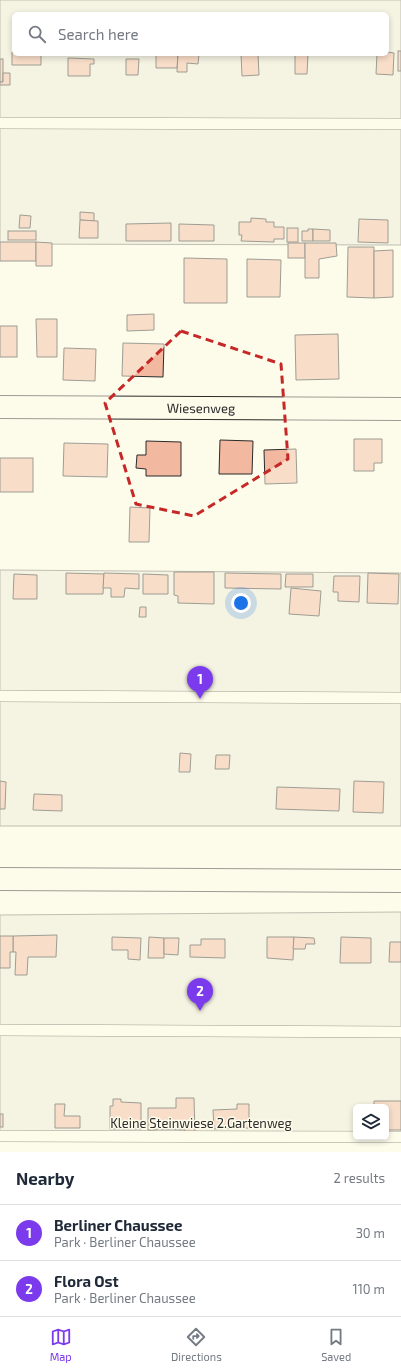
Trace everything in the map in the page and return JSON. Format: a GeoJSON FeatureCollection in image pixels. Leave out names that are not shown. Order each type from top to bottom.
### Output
{"type":"FeatureCollection","features":[{"type":"Feature","properties":{"kind":"street","name":"Wiesenweg"},"geometry":{"type":"LineString","coordinates":[[0,407],[401,408]]}},
{"type":"Feature","properties":{"kind":"street"},"geometry":{"type":"LineString","coordinates":[[0,879],[401,881]]}},
{"type":"Feature","properties":{"kind":"lane"},"geometry":{"type":"LineString","coordinates":[[0,123],[401,124]]}},
{"type":"Feature","properties":{"kind":"lane"},"geometry":{"type":"LineString","coordinates":[[0,696],[401,698]]}},
{"type":"Feature","properties":{"kind":"lane"},"geometry":{"type":"LineString","coordinates":[[0,1030],[401,1032]]}},
{"type":"Feature","properties":{"kind":"lane","name":"Kleine Steinwiese 2.Gartenweg"},"geometry":{"type":"LineString","coordinates":[[0,1136],[401,1137]]}},
{"type":"Feature","properties":{"kind":"highlighted area"},"geometry":{"type":"Polygon","coordinates":[[[181,331],[281,364],[288,459],[194,516],[136,504],[105,403],[181,331]]]}},
{"type":"Feature","properties":{"kind":"shaded area"},"geometry":{"type":"Polygon","coordinates":[[[0,0],[401,0],[401,245],[0,244],[0,0]]]}},
{"type":"Feature","properties":{"kind":"shaded area"},"geometry":{"type":"Polygon","coordinates":[[[0,570],[401,573],[401,826],[0,826],[0,570]]]}},
{"type":"Feature","properties":{"kind":"shaded area"},"geometry":{"type":"Polygon","coordinates":[[[401,912],[401,1133],[389,1133],[389,1104],[353,1104],[353,1133],[0,1132],[0,915],[401,912]]]}},
{"type":"Feature","properties":{"kind":"building"},"geometry":{"type":"Polygon","coordinates":[[[398,51],[401,51],[401,71],[398,71],[398,51]]]}},
{"type":"Feature","properties":{"kind":"building"},"geometry":{"type":"Polygon","coordinates":[[[389,52],[394,53],[393,75],[376,74],[377,56],[389,56],[389,52]]]}},
{"type":"Feature","properties":{"kind":"building"},"geometry":{"type":"Polygon","coordinates":[[[12,56],[41,56],[41,65],[12,65],[12,56]]]}},
{"type":"Feature","properties":{"kind":"building"},"geometry":{"type":"Polygon","coordinates":[[[156,56],[178,56],[177,68],[156,68],[156,56]]]}},
{"type":"Feature","properties":{"kind":"building"},"geometry":{"type":"Polygon","coordinates":[[[178,56],[199,56],[198,64],[187,63],[187,72],[177,72],[178,56]]]}},
{"type":"Feature","properties":{"kind":"building"},"geometry":{"type":"Polygon","coordinates":[[[241,56],[258,56],[259,75],[242,76],[241,56]]]}},
{"type":"Feature","properties":{"kind":"building"},"geometry":{"type":"Polygon","coordinates":[[[295,56],[308,56],[307,74],[295,74],[295,56]]]}},
{"type":"Feature","properties":{"kind":"building"},"geometry":{"type":"Polygon","coordinates":[[[68,58],[94,59],[94,64],[90,64],[90,76],[68,76],[68,58]]]}},
{"type":"Feature","properties":{"kind":"building"},"geometry":{"type":"Polygon","coordinates":[[[0,59],[3,59],[3,82],[0,82],[0,59]]]}},
{"type":"Feature","properties":{"kind":"building"},"geometry":{"type":"Polygon","coordinates":[[[126,59],[139,59],[138,75],[126,75],[126,59]]]}},
{"type":"Feature","properties":{"kind":"building"},"geometry":{"type":"Polygon","coordinates":[[[3,73],[10,73],[10,85],[0,85],[0,82],[3,82],[3,73]]]}},
{"type":"Feature","properties":{"kind":"building"},"geometry":{"type":"Polygon","coordinates":[[[80,212],[94,213],[94,221],[80,220],[80,212]]]}},
{"type":"Feature","properties":{"kind":"building"},"geometry":{"type":"Polygon","coordinates":[[[20,215],[31,216],[30,228],[19,228],[20,215]]]}},
{"type":"Feature","properties":{"kind":"building"},"geometry":{"type":"Polygon","coordinates":[[[251,218],[266,219],[266,222],[274,222],[274,227],[284,227],[284,239],[274,239],[274,242],[241,241],[242,235],[239,235],[239,222],[251,222],[251,218]]]}},
{"type":"Feature","properties":{"kind":"building"},"geometry":{"type":"Polygon","coordinates":[[[359,219],[388,220],[388,243],[358,242],[359,219]]]}},
{"type":"Feature","properties":{"kind":"building"},"geometry":{"type":"Polygon","coordinates":[[[80,220],[98,221],[98,238],[79,238],[80,220]]]}},
{"type":"Feature","properties":{"kind":"building"},"geometry":{"type":"Polygon","coordinates":[[[171,223],[171,241],[126,241],[126,224],[171,223]]]}},
{"type":"Feature","properties":{"kind":"building"},"geometry":{"type":"Polygon","coordinates":[[[179,224],[214,225],[214,241],[179,241],[179,224]]]}},
{"type":"Feature","properties":{"kind":"building"},"geometry":{"type":"Polygon","coordinates":[[[287,228],[298,228],[298,242],[287,242],[287,228]]]}},
{"type":"Feature","properties":{"kind":"building"},"geometry":{"type":"Polygon","coordinates":[[[308,229],[313,229],[313,241],[302,241],[302,231],[308,231],[308,229]]]}},
{"type":"Feature","properties":{"kind":"building"},"geometry":{"type":"Polygon","coordinates":[[[313,229],[330,230],[330,241],[313,241],[313,229]]]}},
{"type":"Feature","properties":{"kind":"building"},"geometry":{"type":"Polygon","coordinates":[[[8,231],[36,231],[36,240],[8,240],[8,231]]]}},
{"type":"Feature","properties":{"kind":"building"},"geometry":{"type":"Polygon","coordinates":[[[0,242],[36,242],[36,261],[0,261],[0,242]]]}},
{"type":"Feature","properties":{"kind":"building"},"geometry":{"type":"Polygon","coordinates":[[[36,242],[52,243],[52,266],[36,266],[36,242]]]}},
{"type":"Feature","properties":{"kind":"building"},"geometry":{"type":"Polygon","coordinates":[[[288,243],[305,243],[305,258],[288,258],[288,243]]]}},
{"type":"Feature","properties":{"kind":"building"},"geometry":{"type":"Polygon","coordinates":[[[305,243],[336,243],[337,256],[319,259],[319,278],[305,278],[305,243]]]}},
{"type":"Feature","properties":{"kind":"building"},"geometry":{"type":"Polygon","coordinates":[[[348,247],[374,247],[374,298],[347,297],[348,247]]]}},
{"type":"Feature","properties":{"kind":"building"},"geometry":{"type":"Polygon","coordinates":[[[393,250],[393,297],[374,298],[374,251],[393,250]]]}},
{"type":"Feature","properties":{"kind":"building"},"geometry":{"type":"Polygon","coordinates":[[[184,258],[227,259],[227,303],[184,303],[184,258]]]}},
{"type":"Feature","properties":{"kind":"building"},"geometry":{"type":"Polygon","coordinates":[[[247,259],[281,260],[280,297],[247,297],[247,259]]]}},
{"type":"Feature","properties":{"kind":"building"},"geometry":{"type":"Polygon","coordinates":[[[154,314],[154,330],[127,331],[127,315],[154,314]]]}},
{"type":"Feature","properties":{"kind":"building"},"geometry":{"type":"Polygon","coordinates":[[[36,319],[57,319],[57,357],[37,357],[36,319]]]}},
{"type":"Feature","properties":{"kind":"building"},"geometry":{"type":"Polygon","coordinates":[[[0,326],[17,326],[17,357],[0,357],[0,326]]]}},
{"type":"Feature","properties":{"kind":"building"},"geometry":{"type":"Polygon","coordinates":[[[338,334],[339,379],[296,380],[295,335],[338,334]]]}},
{"type":"Feature","properties":{"kind":"building"},"geometry":{"type":"Polygon","coordinates":[[[123,343],[164,344],[163,377],[122,376],[123,343]]]}},
{"type":"Feature","properties":{"kind":"building"},"geometry":{"type":"Polygon","coordinates":[[[64,348],[96,349],[95,381],[63,380],[64,348]]]}},
{"type":"Feature","properties":{"kind":"building"},"geometry":{"type":"Polygon","coordinates":[[[354,439],[382,439],[382,463],[374,463],[374,471],[354,471],[354,439]]]}},
{"type":"Feature","properties":{"kind":"building"},"geometry":{"type":"Polygon","coordinates":[[[220,440],[253,441],[252,474],[219,474],[220,440]]]}},
{"type":"Feature","properties":{"kind":"building"},"geometry":{"type":"Polygon","coordinates":[[[146,441],[181,442],[181,476],[146,476],[146,469],[136,468],[137,455],[146,455],[146,441]]]}},
{"type":"Feature","properties":{"kind":"building"},"geometry":{"type":"Polygon","coordinates":[[[64,443],[108,444],[107,477],[63,476],[64,443]]]}},
{"type":"Feature","properties":{"kind":"building"},"geometry":{"type":"Polygon","coordinates":[[[296,449],[297,483],[265,484],[264,450],[296,449]]]}},
{"type":"Feature","properties":{"kind":"building"},"geometry":{"type":"Polygon","coordinates":[[[0,458],[33,458],[33,492],[0,492],[0,458]]]}},
{"type":"Feature","properties":{"kind":"building"},"geometry":{"type":"Polygon","coordinates":[[[130,507],[150,508],[149,542],[129,542],[130,507]]]}},
{"type":"Feature","properties":{"kind":"building"},"geometry":{"type":"Polygon","coordinates":[[[174,572],[214,572],[214,604],[178,603],[178,596],[174,595],[174,572]]]}},
{"type":"Feature","properties":{"kind":"building"},"geometry":{"type":"Polygon","coordinates":[[[66,573],[104,574],[103,594],[66,594],[66,573]]]}},
{"type":"Feature","properties":{"kind":"building"},"geometry":{"type":"Polygon","coordinates":[[[104,573],[139,574],[139,589],[125,588],[124,597],[111,597],[111,588],[103,588],[104,573]]]}},
{"type":"Feature","properties":{"kind":"building"},"geometry":{"type":"Polygon","coordinates":[[[225,573],[281,574],[281,589],[225,588],[225,573]]]}},
{"type":"Feature","properties":{"kind":"building"},"geometry":{"type":"Polygon","coordinates":[[[368,573],[399,574],[398,604],[367,603],[368,573]]]}},
{"type":"Feature","properties":{"kind":"building"},"geometry":{"type":"Polygon","coordinates":[[[14,574],[37,575],[37,599],[13,599],[14,574]]]}},
{"type":"Feature","properties":{"kind":"building"},"geometry":{"type":"Polygon","coordinates":[[[143,574],[168,575],[168,594],[143,594],[143,574]]]}},
{"type":"Feature","properties":{"kind":"building"},"geometry":{"type":"Polygon","coordinates":[[[286,574],[313,574],[313,587],[285,587],[286,574]]]}},
{"type":"Feature","properties":{"kind":"building"},"geometry":{"type":"Polygon","coordinates":[[[334,576],[360,576],[359,602],[338,601],[338,592],[333,592],[334,576]]]}},
{"type":"Feature","properties":{"kind":"building"},"geometry":{"type":"Polygon","coordinates":[[[291,588],[321,591],[319,616],[289,614],[291,588]]]}},
{"type":"Feature","properties":{"kind":"building"},"geometry":{"type":"Polygon","coordinates":[[[140,607],[146,607],[146,617],[139,617],[140,607]]]}},
{"type":"Feature","properties":{"kind":"building"},"geometry":{"type":"Polygon","coordinates":[[[180,753],[191,754],[190,772],[179,772],[180,753]]]}},
{"type":"Feature","properties":{"kind":"building"},"geometry":{"type":"Polygon","coordinates":[[[216,755],[230,755],[229,769],[215,769],[216,755]]]}},
{"type":"Feature","properties":{"kind":"building"},"geometry":{"type":"Polygon","coordinates":[[[0,781],[6,782],[5,809],[0,809],[0,781]]]}},
{"type":"Feature","properties":{"kind":"building"},"geometry":{"type":"Polygon","coordinates":[[[354,781],[384,782],[383,813],[353,812],[354,781]]]}},
{"type":"Feature","properties":{"kind":"building"},"geometry":{"type":"Polygon","coordinates":[[[277,787],[340,789],[339,811],[276,809],[277,787]]]}},
{"type":"Feature","properties":{"kind":"building"},"geometry":{"type":"Polygon","coordinates":[[[34,794],[62,795],[62,811],[33,810],[34,794]]]}},
{"type":"Feature","properties":{"kind":"building"},"geometry":{"type":"Polygon","coordinates":[[[57,935],[56,957],[28,957],[27,975],[15,975],[16,952],[13,952],[13,936],[57,935]]]}},
{"type":"Feature","properties":{"kind":"building"},"geometry":{"type":"Polygon","coordinates":[[[0,936],[13,936],[13,952],[10,952],[10,968],[0,968],[0,936]]]}},
{"type":"Feature","properties":{"kind":"building"},"geometry":{"type":"Polygon","coordinates":[[[112,937],[141,938],[140,960],[128,959],[128,950],[112,950],[112,937]]]}},
{"type":"Feature","properties":{"kind":"building"},"geometry":{"type":"Polygon","coordinates":[[[149,937],[164,938],[164,958],[148,958],[149,937]]]}},
{"type":"Feature","properties":{"kind":"building"},"geometry":{"type":"Polygon","coordinates":[[[267,937],[294,937],[293,960],[267,958],[267,937]]]}},
{"type":"Feature","properties":{"kind":"building"},"geometry":{"type":"Polygon","coordinates":[[[294,937],[314,938],[315,944],[306,944],[305,949],[293,949],[294,937]]]}},
{"type":"Feature","properties":{"kind":"building"},"geometry":{"type":"Polygon","coordinates":[[[341,937],[371,938],[371,963],[340,963],[341,937]]]}},
{"type":"Feature","properties":{"kind":"building"},"geometry":{"type":"Polygon","coordinates":[[[164,938],[179,938],[178,955],[164,954],[164,938]]]}},
{"type":"Feature","properties":{"kind":"building"},"geometry":{"type":"Polygon","coordinates":[[[201,939],[225,939],[225,958],[190,957],[190,945],[201,945],[201,939]]]}},
{"type":"Feature","properties":{"kind":"building"},"geometry":{"type":"Polygon","coordinates":[[[390,942],[401,942],[401,962],[389,962],[390,942]]]}},
{"type":"Feature","properties":{"kind":"building"},"geometry":{"type":"Polygon","coordinates":[[[176,1098],[194,1098],[195,1132],[185,1132],[185,1130],[148,1130],[148,1108],[176,1108],[176,1098]]]}},
{"type":"Feature","properties":{"kind":"building"},"geometry":{"type":"Polygon","coordinates":[[[113,1099],[121,1099],[121,1102],[141,1103],[141,1129],[110,1129],[110,1106],[113,1106],[113,1099]]]}},
{"type":"Feature","properties":{"kind":"building"},"geometry":{"type":"Polygon","coordinates":[[[374,1101],[401,1101],[401,1130],[389,1130],[389,1104],[374,1104],[374,1101]]]}},
{"type":"Feature","properties":{"kind":"building"},"geometry":{"type":"Polygon","coordinates":[[[55,1104],[65,1104],[64,1116],[80,1116],[80,1128],[55,1128],[55,1104]]]}},
{"type":"Feature","properties":{"kind":"building"},"geometry":{"type":"Polygon","coordinates":[[[237,1104],[249,1104],[249,1128],[214,1129],[213,1110],[237,1109],[237,1104]]]}},
{"type":"Feature","properties":{"kind":"building"},"geometry":{"type":"Polygon","coordinates":[[[0,1114],[3,1114],[3,1127],[0,1127],[0,1114]]]}},
{"type":"Feature","properties":{"kind":"place","name":"Berliner Chaussee"},"geometry":{"type":"Point","coordinates":[200,699]}},
{"type":"Feature","properties":{"kind":"place","name":"Flora Ost"},"geometry":{"type":"Point","coordinates":[200,1011]}}]}
